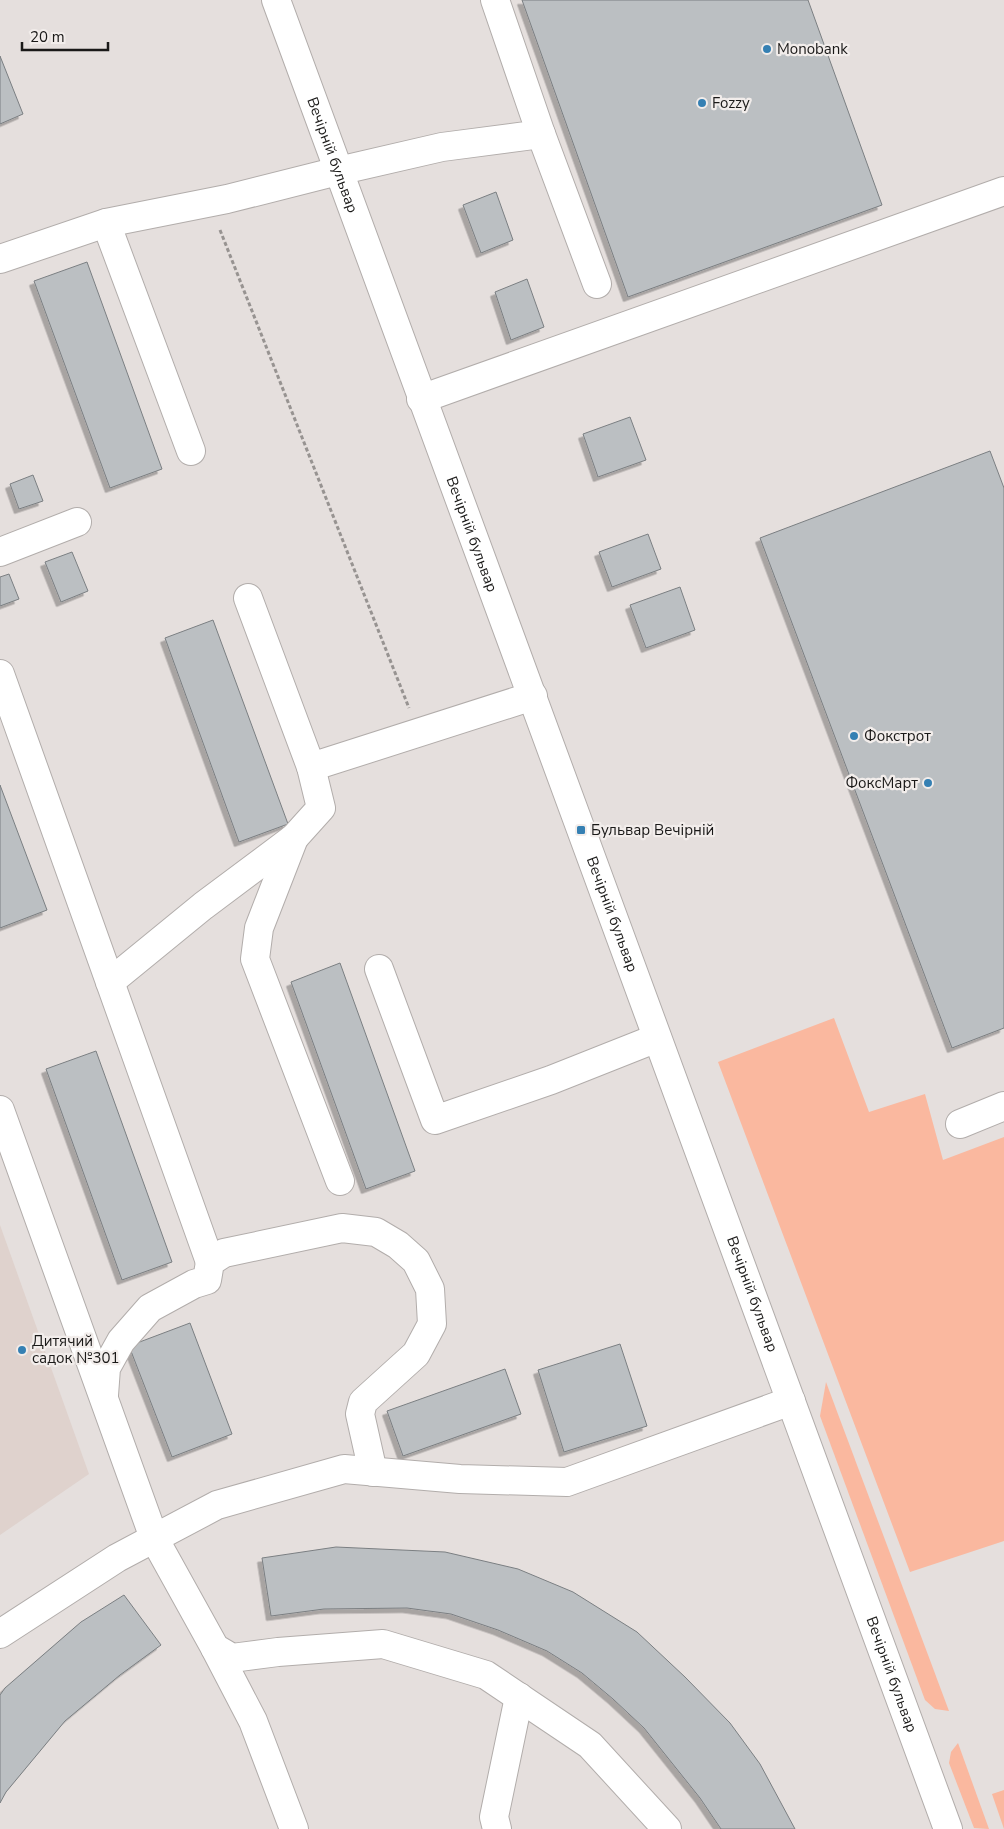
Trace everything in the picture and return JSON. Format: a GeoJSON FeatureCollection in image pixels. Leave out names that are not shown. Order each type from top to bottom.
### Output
{"type":"FeatureCollection","features":[{"type":"Feature","properties":{"kind":"street","name":"Вечірній бульвар"},"geometry":{"type":"LineString","coordinates":[[276,0],[421,399],[533,696],[948,1829]]}},
{"type":"Feature","properties":{"kind":"street"},"geometry":{"type":"LineString","coordinates":[[495,0],[540,134],[597,284]]}},
{"type":"Feature","properties":{"kind":"street"},"geometry":{"type":"LineString","coordinates":[[0,259],[106,223],[210,203],[338,170],[442,147],[540,134]]}},
{"type":"Feature","properties":{"kind":"street"},"geometry":{"type":"LineString","coordinates":[[421,399],[1004,192]]}},
{"type":"Feature","properties":{"kind":"street"},"geometry":{"type":"LineString","coordinates":[[106,223],[191,451]]}},
{"type":"Feature","properties":{"kind":"street"},"geometry":{"type":"LineString","coordinates":[[0,552],[77,522]]}},
{"type":"Feature","properties":{"kind":"street"},"geometry":{"type":"LineString","coordinates":[[110,982],[203,906],[294,838],[321,808],[311,767],[248,598]]}},
{"type":"Feature","properties":{"kind":"street"},"geometry":{"type":"LineString","coordinates":[[0,674],[210,1262],[208,1280],[194,1284],[150,1308],[121,1340],[106,1368],[104,1398]]}},
{"type":"Feature","properties":{"kind":"street"},"geometry":{"type":"LineString","coordinates":[[311,767],[533,696]]}},
{"type":"Feature","properties":{"kind":"street"},"geometry":{"type":"LineString","coordinates":[[294,838],[259,928],[255,959],[340,1181]]}},
{"type":"Feature","properties":{"kind":"street"},"geometry":{"type":"LineString","coordinates":[[379,970],[434,1120],[551,1080],[657,1038]]}},
{"type":"Feature","properties":{"kind":"street"},"geometry":{"type":"LineString","coordinates":[[960,1124],[1004,1106]]}},
{"type":"Feature","properties":{"kind":"street"},"geometry":{"type":"LineString","coordinates":[[0,1110],[154,1538],[254,1721],[294,1829]]}},
{"type":"Feature","properties":{"kind":"street"},"geometry":{"type":"LineString","coordinates":[[210,1262],[224,1253],[342,1228],[376,1232],[398,1245],[416,1261],[430,1289],[432,1324],[416,1354],[363,1402],[360,1414],[373,1472]]}},
{"type":"Feature","properties":{"kind":"street"},"geometry":{"type":"LineString","coordinates":[[0,1634],[116,1558],[217,1505],[344,1469],[460,1479],[567,1482],[791,1401]]}},
{"type":"Feature","properties":{"kind":"street"},"geometry":{"type":"LineString","coordinates":[[215,1648],[232,1658],[278,1652],[383,1644],[486,1675],[590,1745],[667,1829]]}},
{"type":"Feature","properties":{"kind":"street"},"geometry":{"type":"LineString","coordinates":[[496,1829],[494,1816],[519,1697]]}},
{"type":"Feature","properties":{"kind":"path"},"geometry":{"type":"LineString","coordinates":[[210,203],[418,732]]}},
{"type":"Feature","properties":{"kind":"shaded area"},"geometry":{"type":"Polygon","coordinates":[[[834,1018],[869,1112],[925,1094],[943,1160],[1004,1137],[1004,1541],[910,1572],[718,1062],[834,1018]]]}},
{"type":"Feature","properties":{"kind":"shaded area","name":"Дитячий садок №301"},"geometry":{"type":"Polygon","coordinates":[[[0,1225],[89,1474],[0,1535],[0,1225]]]}},
{"type":"Feature","properties":{"kind":"shaded area"},"geometry":{"type":"Polygon","coordinates":[[[826,1382],[949,1711],[935,1709],[925,1700],[820,1416],[826,1382]]]}},
{"type":"Feature","properties":{"kind":"shaded area"},"geometry":{"type":"Polygon","coordinates":[[[958,1743],[989,1829],[974,1828],[949,1763],[951,1752],[958,1743]]]}},
{"type":"Feature","properties":{"kind":"shaded area"},"geometry":{"type":"Polygon","coordinates":[[[1004,1790],[1004,1829],[992,1794],[1004,1790]]]}},
{"type":"Feature","properties":{"kind":"building","name":"Fozzy"},"geometry":{"type":"Polygon","coordinates":[[[522,0],[808,0],[882,205],[628,297],[522,0]]]}},
{"type":"Feature","properties":{"kind":"building"},"geometry":{"type":"Polygon","coordinates":[[[0,56],[23,114],[0,124],[0,56]]]}},
{"type":"Feature","properties":{"kind":"building"},"geometry":{"type":"Polygon","coordinates":[[[496,192],[513,240],[481,253],[463,205],[496,192]]]}},
{"type":"Feature","properties":{"kind":"building"},"geometry":{"type":"Polygon","coordinates":[[[87,262],[162,469],[110,488],[34,281],[87,262]]]}},
{"type":"Feature","properties":{"kind":"building"},"geometry":{"type":"Polygon","coordinates":[[[527,279],[544,327],[511,340],[495,292],[527,279]]]}},
{"type":"Feature","properties":{"kind":"building"},"geometry":{"type":"Polygon","coordinates":[[[630,417],[646,460],[598,477],[583,434],[630,417]]]}},
{"type":"Feature","properties":{"kind":"building","name":"ФоксМарт"},"geometry":{"type":"Polygon","coordinates":[[[990,451],[1004,488],[1004,1028],[952,1048],[760,538],[990,451]]]}},
{"type":"Feature","properties":{"kind":"building"},"geometry":{"type":"Polygon","coordinates":[[[33,475],[43,501],[19,509],[10,484],[33,475]]]}},
{"type":"Feature","properties":{"kind":"building"},"geometry":{"type":"Polygon","coordinates":[[[648,534],[661,569],[612,587],[599,552],[648,534]]]}},
{"type":"Feature","properties":{"kind":"building"},"geometry":{"type":"Polygon","coordinates":[[[72,552],[88,591],[61,602],[45,562],[72,552]]]}},
{"type":"Feature","properties":{"kind":"building"},"geometry":{"type":"Polygon","coordinates":[[[9,574],[19,599],[0,606],[0,577],[9,574]]]}},
{"type":"Feature","properties":{"kind":"building"},"geometry":{"type":"Polygon","coordinates":[[[680,587],[695,630],[646,648],[630,605],[680,587]]]}},
{"type":"Feature","properties":{"kind":"building"},"geometry":{"type":"Polygon","coordinates":[[[213,620],[288,824],[239,842],[165,638],[213,620]]]}},
{"type":"Feature","properties":{"kind":"building"},"geometry":{"type":"Polygon","coordinates":[[[0,785],[47,910],[0,928],[0,785]]]}},
{"type":"Feature","properties":{"kind":"building"},"geometry":{"type":"Polygon","coordinates":[[[340,963],[415,1171],[366,1189],[291,982],[340,963]]]}},
{"type":"Feature","properties":{"kind":"building"},"geometry":{"type":"Polygon","coordinates":[[[96,1051],[172,1262],[122,1280],[46,1069],[96,1051]]]}},
{"type":"Feature","properties":{"kind":"building"},"geometry":{"type":"Polygon","coordinates":[[[190,1323],[232,1434],[172,1457],[129,1346],[190,1323]]]}},
{"type":"Feature","properties":{"kind":"building"},"geometry":{"type":"Polygon","coordinates":[[[620,1344],[647,1426],[564,1452],[538,1370],[620,1344]]]}},
{"type":"Feature","properties":{"kind":"building"},"geometry":{"type":"Polygon","coordinates":[[[505,1369],[521,1414],[403,1456],[387,1411],[505,1369]]]}},
{"type":"Feature","properties":{"kind":"building"},"geometry":{"type":"Polygon","coordinates":[[[336,1547],[445,1552],[518,1569],[573,1592],[637,1632],[730,1723],[760,1764],[795,1829],[721,1829],[700,1798],[644,1728],[613,1699],[582,1673],[547,1651],[498,1630],[451,1614],[407,1608],[324,1609],[271,1616],[262,1558],[336,1547]]]}},
{"type":"Feature","properties":{"kind":"building"},"geometry":{"type":"Polygon","coordinates":[[[124,1595],[161,1645],[120,1675],[65,1721],[6,1792],[0,1803],[0,1695],[5,1688],[81,1622],[124,1595]]]}},
{"type":"Feature","properties":{"kind":"place","name":"Monobank"},"geometry":{"type":"Point","coordinates":[767,49]}},
{"type":"Feature","properties":{"kind":"place","name":"Fozzy"},"geometry":{"type":"Point","coordinates":[702,103]}},
{"type":"Feature","properties":{"kind":"place","name":"Фокстрот"},"geometry":{"type":"Point","coordinates":[854,736]}},
{"type":"Feature","properties":{"kind":"place","name":"ФоксМарт"},"geometry":{"type":"Point","coordinates":[928,783]}},
{"type":"Feature","properties":{"kind":"place","name":"Бульвар Вечірній"},"geometry":{"type":"Point","coordinates":[581,830]}},
{"type":"Feature","properties":{"kind":"place","name":"Дитячий садок №301"},"geometry":{"type":"Point","coordinates":[22,1350]}}]}
